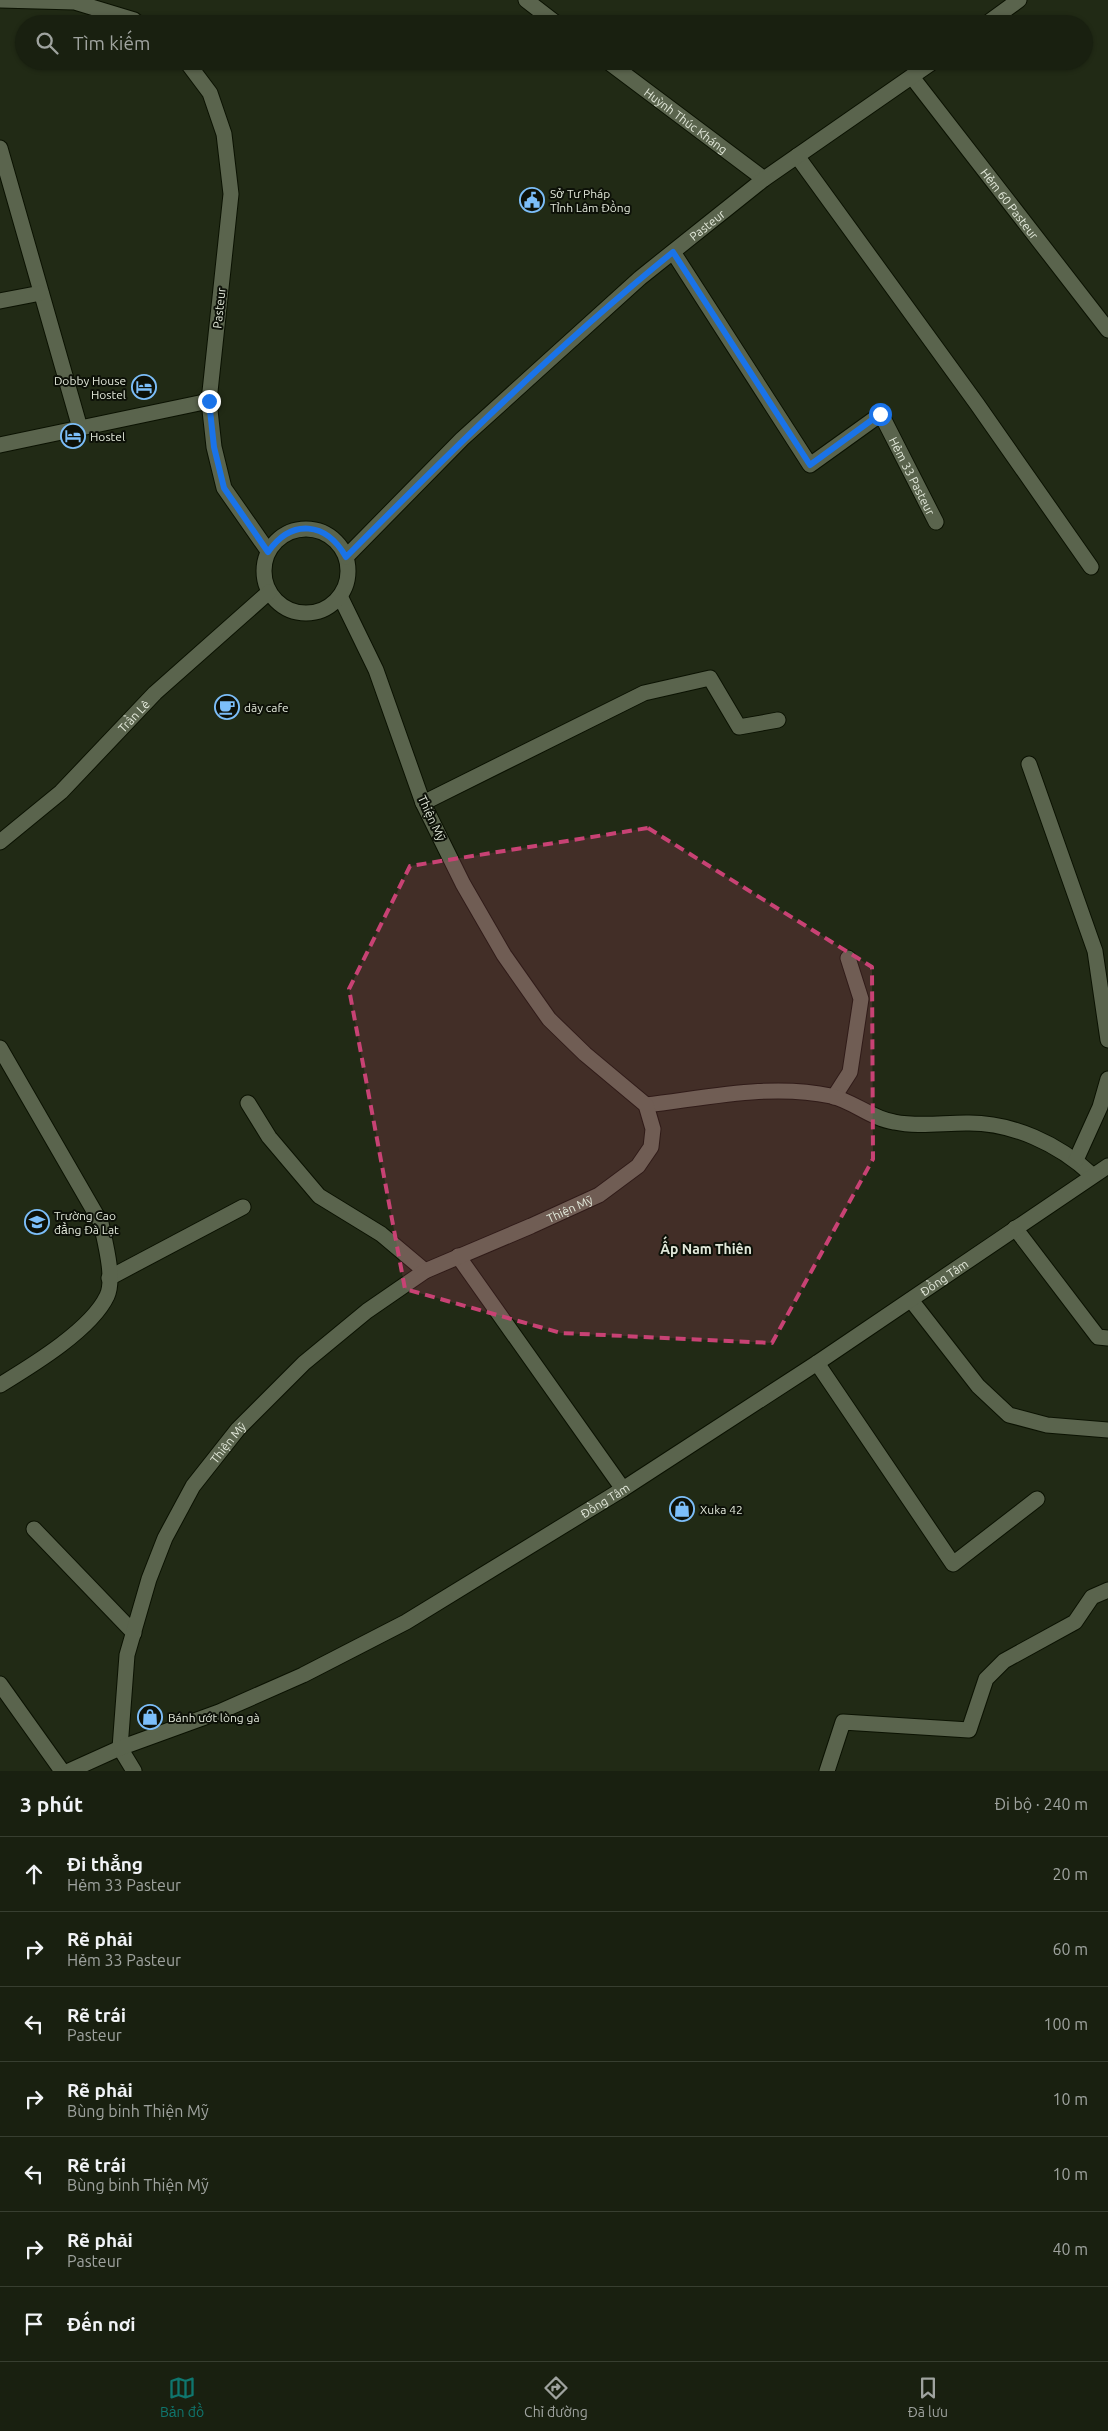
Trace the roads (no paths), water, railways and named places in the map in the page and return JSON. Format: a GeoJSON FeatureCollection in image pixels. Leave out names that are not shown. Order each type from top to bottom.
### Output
{"type":"FeatureCollection","features":[{"type":"Feature","properties":{"kind":"street"},"geometry":{"type":"LineString","coordinates":[[0,0],[75,2],[118,15]]}},
{"type":"Feature","properties":{"kind":"street"},"geometry":{"type":"LineString","coordinates":[[526,0],[545,15]]}},
{"type":"Feature","properties":{"kind":"street"},"geometry":{"type":"LineString","coordinates":[[998,15],[1019,0]]}},
{"type":"Feature","properties":{"kind":"street","name":"Pasteur"},"geometry":{"type":"LineString","coordinates":[[193,70],[210,93],[224,134],[231,194],[209,401],[214,447],[224,488],[268,552]]}},
{"type":"Feature","properties":{"kind":"street","name":"Huỳnh Thúc Kháng"},"geometry":{"type":"LineString","coordinates":[[619,70],[764,179]]}},
{"type":"Feature","properties":{"kind":"street","name":"Pasteur"},"geometry":{"type":"LineString","coordinates":[[346,557],[462,439],[640,278],[764,179],[922,70]]}},
{"type":"Feature","properties":{"kind":"street","name":"Hẻm 60 Pasteur"},"geometry":{"type":"LineString","coordinates":[[912,77],[1108,330]]}},
{"type":"Feature","properties":{"kind":"street"},"geometry":{"type":"LineString","coordinates":[[0,148],[80,428]]}},
{"type":"Feature","properties":{"kind":"street"},"geometry":{"type":"LineString","coordinates":[[797,156],[977,404],[1091,567]]}},
{"type":"Feature","properties":{"kind":"street","name":"Hẻm 33 Pasteur"},"geometry":{"type":"LineString","coordinates":[[673,252],[810,465],[880,414],[936,522]]}},
{"type":"Feature","properties":{"kind":"street"},"geometry":{"type":"LineString","coordinates":[[0,301],[41,293]]}},
{"type":"Feature","properties":{"kind":"street"},"geometry":{"type":"LineString","coordinates":[[0,445],[209,401]]}},
{"type":"Feature","properties":{"kind":"street"},"geometry":{"type":"LineString","coordinates":[[308,529],[328,535],[339,544],[346,557],[348,570],[346,584],[340,596],[330,606],[317,612],[303,613],[290,610],[278,603],[269,592],[264,578],[264,565],[268,552],[276,540],[288,532],[308,529]]}},
{"type":"Feature","properties":{"kind":"street","name":"Trần Lê"},"geometry":{"type":"LineString","coordinates":[[0,842],[61,792],[155,693],[269,592]]}},
{"type":"Feature","properties":{"kind":"street","name":"Thiện Mỹ"},"geometry":{"type":"LineString","coordinates":[[120,1748],[128,1655],[149,1579],[165,1538],[193,1486],[227,1443],[304,1363],[367,1311],[425,1271],[599,1195],[638,1166],[651,1147],[654,1129],[646,1105],[585,1054],[549,1019],[504,955],[463,884],[424,803],[376,670],[340,596]]}},
{"type":"Feature","properties":{"kind":"street"},"geometry":{"type":"LineString","coordinates":[[424,803],[644,694],[710,678],[738,727],[778,720]]}},
{"type":"Feature","properties":{"kind":"street"},"geometry":{"type":"LineString","coordinates":[[1029,764],[1095,951],[1108,1040]]}},
{"type":"Feature","properties":{"kind":"street"},"geometry":{"type":"LineString","coordinates":[[834,1097],[850,1072],[861,999],[848,958]]}},
{"type":"Feature","properties":{"kind":"street"},"geometry":{"type":"LineString","coordinates":[[0,1048],[101,1223],[108,1254],[107,1295],[76,1332],[30,1366],[0,1385]]}},
{"type":"Feature","properties":{"kind":"street"},"geometry":{"type":"LineString","coordinates":[[1076,1160],[1100,1107],[1108,1079]]}},
{"type":"Feature","properties":{"kind":"street"},"geometry":{"type":"LineString","coordinates":[[646,1105],[721,1096],[798,1090],[834,1097],[892,1122],[933,1125],[968,1123],[1001,1126],[1024,1133],[1076,1160],[1092,1175]]}},
{"type":"Feature","properties":{"kind":"street"},"geometry":{"type":"LineString","coordinates":[[248,1103],[269,1137],[319,1196],[380,1234],[425,1271]]}},
{"type":"Feature","properties":{"kind":"street","name":"Đồng Tâm"},"geometry":{"type":"LineString","coordinates":[[68,1771],[120,1748],[219,1712],[303,1675],[406,1622],[623,1489],[817,1363],[1092,1175],[1108,1166]]}},
{"type":"Feature","properties":{"kind":"street"},"geometry":{"type":"LineString","coordinates":[[108,1278],[243,1207]]}},
{"type":"Feature","properties":{"kind":"street"},"geometry":{"type":"LineString","coordinates":[[1016,1228],[1098,1337],[1108,1338]]}},
{"type":"Feature","properties":{"kind":"street"},"geometry":{"type":"LineString","coordinates":[[458,1256],[623,1489]]}},
{"type":"Feature","properties":{"kind":"street"},"geometry":{"type":"LineString","coordinates":[[911,1300],[978,1386],[1009,1415],[1047,1425],[1108,1430]]}},
{"type":"Feature","properties":{"kind":"street"},"geometry":{"type":"LineString","coordinates":[[817,1363],[953,1564],[1037,1499]]}},
{"type":"Feature","properties":{"kind":"street"},"geometry":{"type":"LineString","coordinates":[[34,1529],[134,1633]]}},
{"type":"Feature","properties":{"kind":"street"},"geometry":{"type":"LineString","coordinates":[[827,1771],[843,1722],[969,1730],[986,1679],[1004,1661],[1074,1622],[1092,1597],[1108,1590]]}},
{"type":"Feature","properties":{"kind":"street"},"geometry":{"type":"LineString","coordinates":[[0,1684],[62,1771]]}},
{"type":"Feature","properties":{"kind":"street"},"geometry":{"type":"LineString","coordinates":[[120,1748],[134,1771]]}},
{"type":"Feature","properties":{"kind":"place","name":"Sở Tư Pháp Tỉnh Lâm Đồng"},"geometry":{"type":"Point","coordinates":[532,200]}},
{"type":"Feature","properties":{"kind":"place","name":"Dobby House Hostel"},"geometry":{"type":"Point","coordinates":[144,387]}},
{"type":"Feature","properties":{"kind":"place","name":"Hostel"},"geometry":{"type":"Point","coordinates":[73,436]}},
{"type":"Feature","properties":{"kind":"place","name":"dãy cafe"},"geometry":{"type":"Point","coordinates":[227,707]}},
{"type":"Feature","properties":{"kind":"place","name":"Trường Cao đẳng Đà Lạt"},"geometry":{"type":"Point","coordinates":[37,1222]}},
{"type":"Feature","properties":{"kind":"place","name":"Xuka 42"},"geometry":{"type":"Point","coordinates":[682,1509]}},
{"type":"Feature","properties":{"kind":"place","name":"Bánh ướt lòng gà"},"geometry":{"type":"Point","coordinates":[150,1717]}},
{"type":"Feature","properties":{"kind":"district","name":"Ấp Nam Thiên"},"geometry":{"type":"Point","coordinates":[706,1249]}}]}
